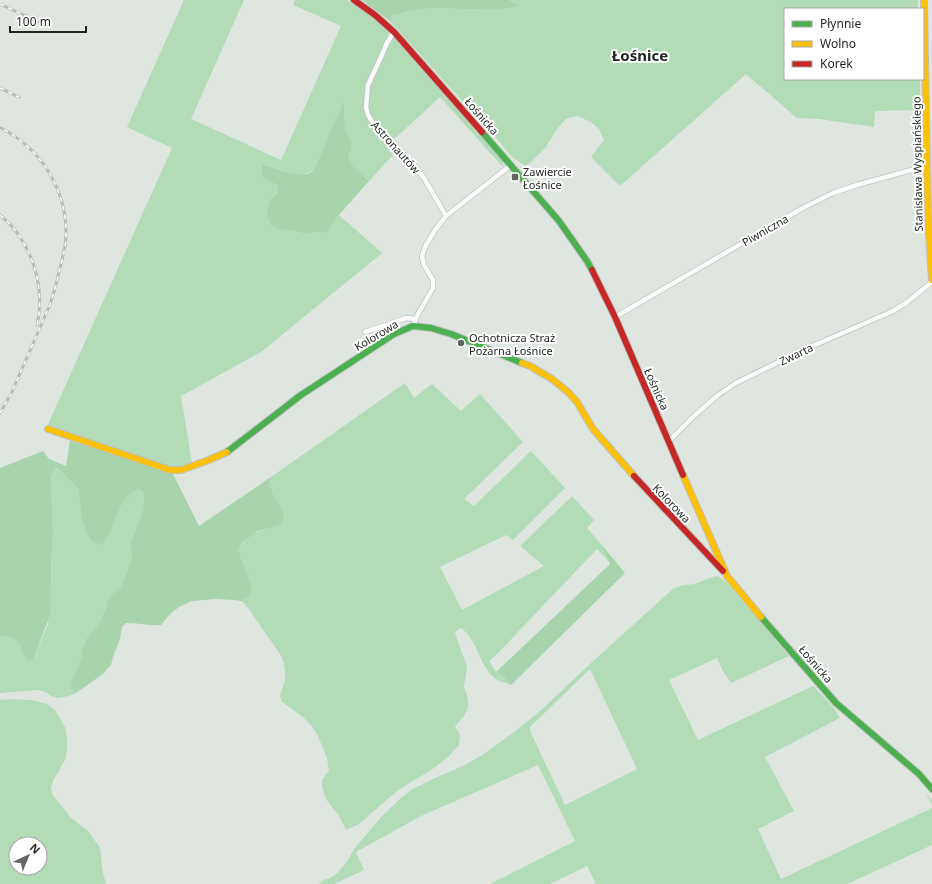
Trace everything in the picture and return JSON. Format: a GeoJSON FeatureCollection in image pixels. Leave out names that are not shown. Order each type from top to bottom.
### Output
{"type":"FeatureCollection","features":[{"type":"Feature","properties":{"kind":"street","name":"Łośnicka"},"geometry":{"type":"LineString","coordinates":[[354,0],[385,22],[394,32],[550,210],[587,261],[615,317],[727,576],[836,703],[918,774],[932,789]]}},
{"type":"Feature","properties":{"kind":"street","name":"Stanisława Wyspiańskiego"},"geometry":{"type":"LineString","coordinates":[[924,0],[926,166],[932,281]]}},
{"type":"Feature","properties":{"kind":"street","name":"Astronautów"},"geometry":{"type":"LineString","coordinates":[[394,32],[387,43],[368,85],[366,107],[368,115],[373,123],[424,178],[446,216]]}},
{"type":"Feature","properties":{"kind":"street"},"geometry":{"type":"LineString","coordinates":[[413,326],[433,288],[432,278],[424,266],[422,256],[435,230],[446,216],[511,165]]}},
{"type":"Feature","properties":{"kind":"street","name":"Piwniczna"},"geometry":{"type":"LineString","coordinates":[[615,317],[789,216],[832,193],[926,166]]}},
{"type":"Feature","properties":{"kind":"street","name":"Zwarta"},"geometry":{"type":"LineString","coordinates":[[669,441],[694,415],[718,395],[736,383],[801,351],[893,311],[906,303],[932,281]]}},
{"type":"Feature","properties":{"kind":"street"},"geometry":{"type":"LineString","coordinates":[[365,332],[406,318],[416,319]]}},
{"type":"Feature","properties":{"kind":"street","name":"Kolorowa"},"geometry":{"type":"LineString","coordinates":[[48,429],[170,470],[181,470],[229,451],[301,395],[394,334],[413,326],[431,328],[451,334],[530,366],[552,379],[568,392],[577,402],[593,429],[642,486],[700,545],[727,576]]}},
{"type":"Feature","properties":{"kind":"green space"},"geometry":{"type":"Polygon","coordinates":[[[184,0],[244,0],[191,119],[281,160],[341,26],[293,5],[295,0],[347,0],[366,12],[389,34],[367,82],[364,108],[377,129],[390,143],[386,147],[393,155],[369,181],[354,167],[348,157],[352,146],[345,127],[344,102],[314,170],[305,174],[296,174],[262,164],[262,176],[277,185],[278,192],[269,202],[283,230],[292,230],[304,234],[316,232],[325,233],[339,215],[382,253],[261,352],[181,396],[192,463],[171,467],[54,427],[48,428],[45,431],[172,148],[127,127],[184,0]]]}},
{"type":"Feature","properties":{"kind":"green space"},"geometry":{"type":"Polygon","coordinates":[[[362,0],[509,0],[520,7],[490,10],[435,8],[410,11],[392,16],[390,21],[362,0]]]}},
{"type":"Feature","properties":{"kind":"green space"},"geometry":{"type":"Polygon","coordinates":[[[509,0],[918,0],[918,8],[784,8],[784,80],[920,80],[920,110],[875,111],[874,127],[819,119],[797,118],[746,74],[620,186],[591,157],[604,140],[599,129],[591,122],[577,116],[566,119],[557,129],[546,147],[525,166],[511,156],[390,21],[392,16],[410,11],[435,8],[490,10],[520,7],[509,0]]]}},
{"type":"Feature","properties":{"kind":"green space"},"geometry":{"type":"Polygon","coordinates":[[[392,37],[394,37],[502,160],[503,167],[440,97],[393,140],[376,124],[369,112],[367,104],[370,84],[392,37]]]}},
{"type":"Feature","properties":{"kind":"green space"},"geometry":{"type":"Polygon","coordinates":[[[344,101],[345,127],[352,146],[348,157],[354,167],[369,181],[339,215],[326,233],[316,232],[304,234],[292,230],[283,230],[273,226],[267,216],[269,202],[278,192],[277,185],[262,176],[262,164],[296,174],[306,174],[313,171],[344,101]]]}},
{"type":"Feature","properties":{"kind":"green space"},"geometry":{"type":"Polygon","coordinates":[[[405,383],[414,398],[432,384],[461,411],[480,394],[523,442],[464,499],[474,506],[531,451],[565,488],[513,540],[506,535],[440,567],[462,610],[544,566],[520,546],[572,496],[594,520],[587,528],[601,544],[610,563],[597,549],[489,661],[496,672],[503,676],[511,685],[499,681],[492,676],[472,640],[461,628],[455,632],[467,666],[464,687],[468,699],[468,708],[464,716],[455,726],[460,735],[459,745],[447,758],[434,768],[397,791],[359,824],[346,830],[339,816],[326,799],[322,787],[322,780],[329,770],[327,758],[317,734],[303,717],[282,702],[280,696],[285,680],[284,664],[280,654],[242,601],[250,596],[248,575],[238,550],[242,544],[256,533],[280,525],[275,498],[269,484],[271,477],[405,383]]]}},
{"type":"Feature","properties":{"kind":"green space"},"geometry":{"type":"Polygon","coordinates":[[[70,441],[173,474],[199,526],[271,477],[269,484],[284,514],[283,521],[280,525],[258,531],[242,543],[238,550],[252,590],[250,596],[242,601],[216,599],[192,601],[179,607],[169,615],[161,625],[126,623],[122,627],[120,639],[111,665],[103,674],[76,693],[71,687],[73,676],[82,658],[82,651],[87,637],[98,626],[109,597],[122,586],[132,556],[130,545],[142,513],[144,501],[143,493],[138,489],[128,496],[123,503],[109,534],[102,545],[92,542],[86,533],[81,517],[78,489],[56,467],[51,477],[53,531],[50,615],[33,660],[28,661],[22,652],[20,645],[13,638],[7,636],[0,637],[0,468],[43,451],[49,459],[66,466],[70,441]]]}},
{"type":"Feature","properties":{"kind":"green space"},"geometry":{"type":"Polygon","coordinates":[[[56,467],[78,489],[81,517],[86,533],[92,542],[102,545],[127,497],[137,489],[143,493],[144,501],[142,513],[130,545],[132,556],[122,586],[109,597],[98,626],[87,637],[82,651],[82,658],[73,676],[72,690],[76,693],[58,698],[51,696],[46,692],[37,690],[0,693],[0,637],[7,636],[13,638],[20,645],[22,652],[33,660],[48,624],[53,531],[51,477],[56,467]]]}},
{"type":"Feature","properties":{"kind":"green space"},"geometry":{"type":"Polygon","coordinates":[[[601,544],[625,573],[511,685],[503,676],[496,672],[610,564],[601,544]]]}},
{"type":"Feature","properties":{"kind":"green space"},"geometry":{"type":"Polygon","coordinates":[[[718,576],[725,581],[789,656],[731,683],[717,658],[669,680],[698,740],[813,686],[833,707],[840,718],[765,757],[794,811],[758,829],[781,879],[932,808],[932,845],[847,884],[596,884],[587,866],[550,884],[490,884],[575,841],[538,765],[421,816],[356,852],[364,870],[334,884],[319,884],[335,875],[342,868],[354,849],[382,816],[402,797],[413,789],[465,765],[484,754],[537,714],[674,588],[695,584],[718,576]],[[590,669],[530,727],[531,733],[565,805],[637,769],[590,669]]]}},
{"type":"Feature","properties":{"kind":"green space"},"geometry":{"type":"Polygon","coordinates":[[[0,700],[31,700],[47,704],[55,710],[65,727],[67,749],[65,760],[54,779],[51,788],[52,794],[71,818],[88,831],[100,848],[106,884],[0,884],[0,700]]]}},
{"type":"Feature","properties":{"kind":"green space"},"geometry":{"type":"Polygon","coordinates":[[[926,794],[932,800],[932,808],[926,794]]]}},
{"type":"Feature","properties":{"kind":"railway"},"geometry":{"type":"LineString","coordinates":[[0,4],[43,24]]}},
{"type":"Feature","properties":{"kind":"railway"},"geometry":{"type":"LineString","coordinates":[[0,88],[19,97]]}},
{"type":"Feature","properties":{"kind":"railway"},"geometry":{"type":"LineString","coordinates":[[0,413],[11,394],[49,307],[63,256],[66,235],[62,202],[56,186],[48,172],[28,147],[15,136],[1,128]]}},
{"type":"Feature","properties":{"kind":"railway"},"geometry":{"type":"LineString","coordinates":[[0,215],[11,225],[20,237],[34,265],[39,295],[37,325]]}},
{"type":"Feature","properties":{"kind":"traffic: fast"},"geometry":{"type":"LineString","coordinates":[[482,132],[559,221],[592,270]]}},
{"type":"Feature","properties":{"kind":"traffic: fast"},"geometry":{"type":"LineString","coordinates":[[227,452],[301,395],[394,334],[413,326],[431,328],[451,334],[522,363]]}},
{"type":"Feature","properties":{"kind":"traffic: fast"},"geometry":{"type":"LineString","coordinates":[[761,617],[836,703],[919,774],[932,789]]}},
{"type":"Feature","properties":{"kind":"traffic: slow"},"geometry":{"type":"LineString","coordinates":[[924,0],[928,217],[932,280]]}},
{"type":"Feature","properties":{"kind":"traffic: slow"},"geometry":{"type":"LineString","coordinates":[[522,363],[552,379],[568,392],[577,402],[593,429],[634,476]]}},
{"type":"Feature","properties":{"kind":"traffic: slow"},"geometry":{"type":"LineString","coordinates":[[48,429],[170,470],[181,470],[227,452]]}},
{"type":"Feature","properties":{"kind":"traffic: slow"},"geometry":{"type":"LineString","coordinates":[[683,475],[727,576],[761,617]]}},
{"type":"Feature","properties":{"kind":"traffic: jam"},"geometry":{"type":"LineString","coordinates":[[354,0],[375,15],[394,32],[482,132]]}},
{"type":"Feature","properties":{"kind":"traffic: jam"},"geometry":{"type":"LineString","coordinates":[[592,270],[615,317],[683,475]]}},
{"type":"Feature","properties":{"kind":"traffic: jam"},"geometry":{"type":"LineString","coordinates":[[634,476],[723,571]]}},
{"type":"Feature","properties":{"kind":"place","name":"Zawiercie Łośnice"},"geometry":{"type":"Point","coordinates":[515,177]}},
{"type":"Feature","properties":{"kind":"place","name":"Ochotnicza Straż Pożarna Łośnice"},"geometry":{"type":"Point","coordinates":[461,343]}},
{"type":"Feature","properties":{"kind":"district","name":"Łośnice"},"geometry":{"type":"Point","coordinates":[640,55]}}]}
